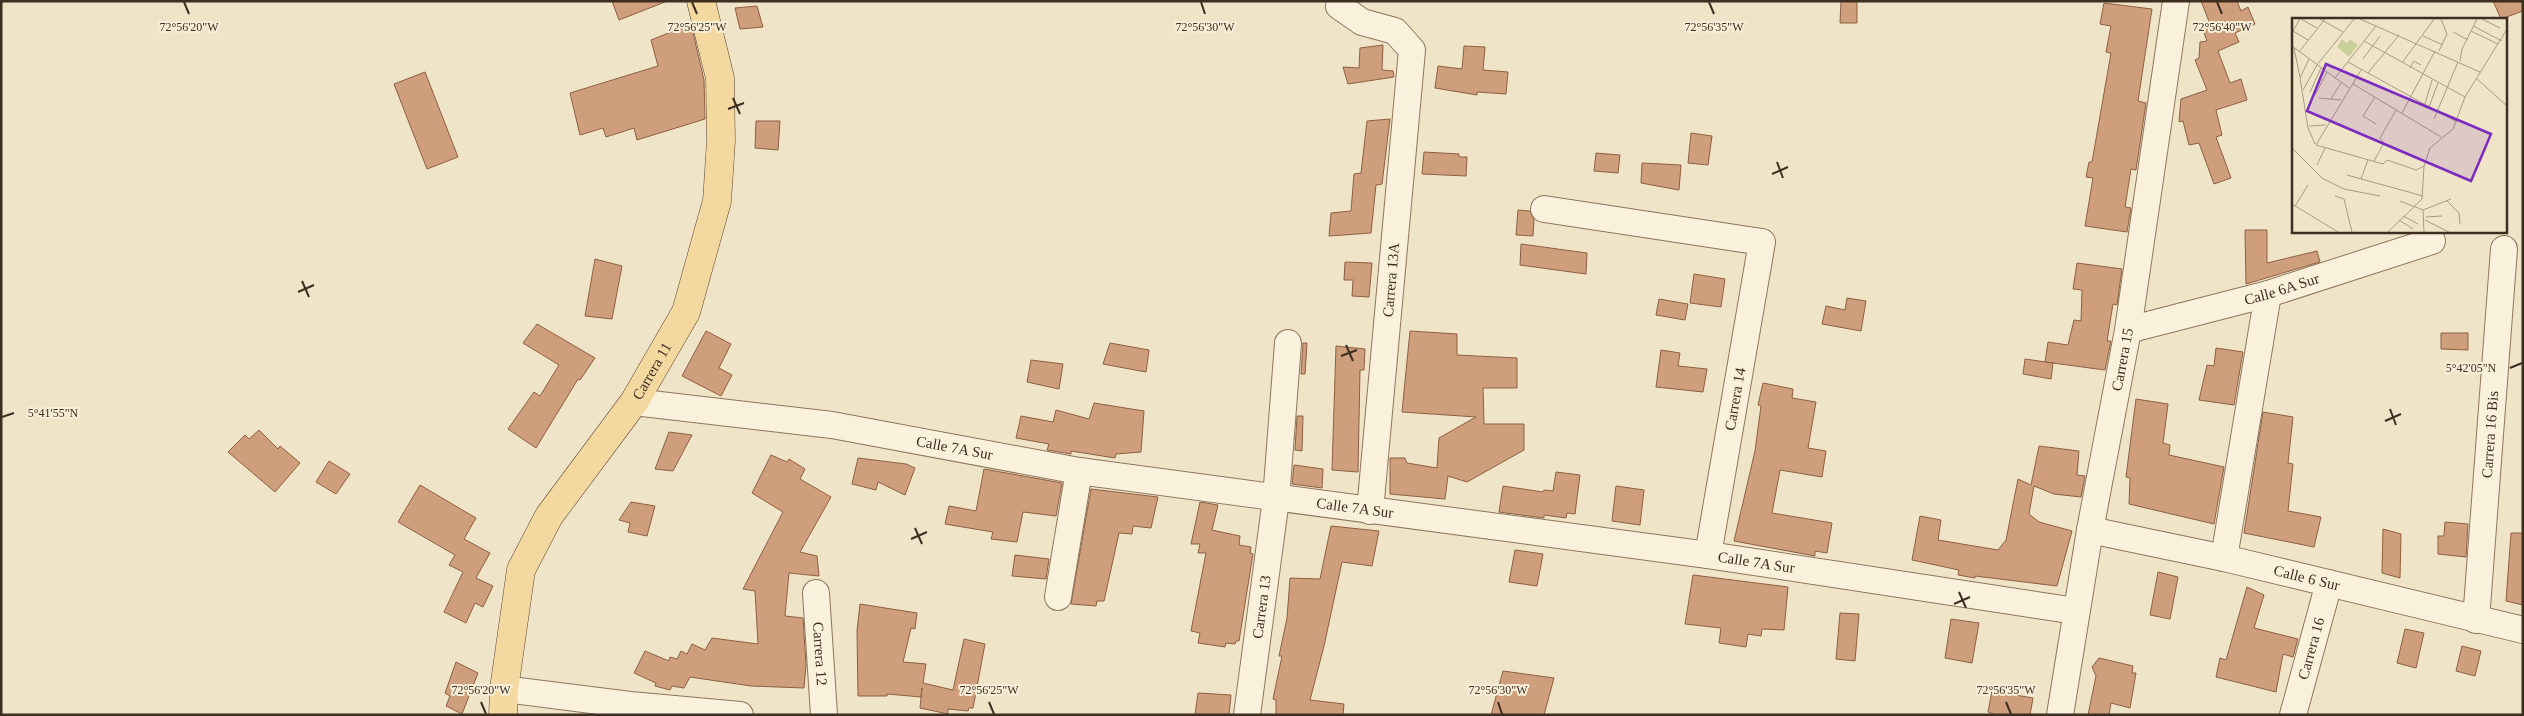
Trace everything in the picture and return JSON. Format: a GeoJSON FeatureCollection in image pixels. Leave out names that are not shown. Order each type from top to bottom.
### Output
{"type":"FeatureCollection","features":[{"type":"Feature","properties":{"kind":"main road","name":"Carrera 11"},"geometry":{"type":"LineString","coordinates":[[503,702],[521,570],[549,516],[634,402],[686,312],[717,201],[721,141],[720,78],[701,1]]}},
{"type":"Feature","properties":{"kind":"street","name":"Carrera 15"},"geometry":{"type":"LineString","coordinates":[[2060,715],[2090,530],[2128,330],[2176,1]]}},
{"type":"Feature","properties":{"kind":"street","name":"Carrera 13A"},"geometry":{"type":"LineString","coordinates":[[1340,4],[1362,22],[1395,31],[1412,50],[1370,511]]}},
{"type":"Feature","properties":{"kind":"street","name":"Carrera 14"},"geometry":{"type":"LineString","coordinates":[[1544,209],[1762,242],[1708,555]]}},
{"type":"Feature","properties":{"kind":"street","name":"Calle 6A Sur"},"geometry":{"type":"LineString","coordinates":[[2128,330],[2268,294],[2432,240]]}},
{"type":"Feature","properties":{"kind":"street","name":"Carrera 16 Bis"},"geometry":{"type":"LineString","coordinates":[[2476,620],[2504,249]]}},
{"type":"Feature","properties":{"kind":"street"},"geometry":{"type":"LineString","coordinates":[[2224,558],[2268,294]]}},
{"type":"Feature","properties":{"kind":"street","name":"Carrera 13"},"geometry":{"type":"LineString","coordinates":[[1247,715],[1276,499],[1288,343]]}},
{"type":"Feature","properties":{"kind":"street","name":"Calle 7A Sur"},"geometry":{"type":"LineString","coordinates":[[634,402],[832,425],[1079,471],[1276,499],[1708,555],[2076,611]]}},
{"type":"Feature","properties":{"kind":"street"},"geometry":{"type":"LineString","coordinates":[[1058,597],[1079,471]]}},
{"type":"Feature","properties":{"kind":"street","name":"Calle 6 Sur"},"geometry":{"type":"LineString","coordinates":[[2090,530],[2224,558],[2523,630]]}},
{"type":"Feature","properties":{"kind":"street","name":"Carrera 16"},"geometry":{"type":"LineString","coordinates":[[2293,715],[2329,583]]}},
{"type":"Feature","properties":{"kind":"street","name":"Carrera 12"},"geometry":{"type":"LineString","coordinates":[[816,593],[824,715]]}},
{"type":"Feature","properties":{"kind":"street"},"geometry":{"type":"LineString","coordinates":[[503,702],[630,705],[740,715]]}},
{"type":"Feature","properties":{"kind":"building"},"geometry":{"type":"Polygon","coordinates":[[[612,1],[664,1],[665,2],[619,20],[612,1]]]}},
{"type":"Feature","properties":{"kind":"building"},"geometry":{"type":"Polygon","coordinates":[[[1841,1],[1857,1],[1857,23],[1840,23],[1841,1]]]}},
{"type":"Feature","properties":{"kind":"building"},"geometry":{"type":"Polygon","coordinates":[[[2201,1],[2237,1],[2241,11],[2248,7],[2255,24],[2235,33],[2239,42],[2218,51],[2230,83],[2241,79],[2247,100],[2216,110],[2222,135],[2216,137],[2231,178],[2214,184],[2199,143],[2189,145],[2183,121],[2179,122],[2181,99],[2207,90],[2195,60],[2199,58],[2200,42],[2207,41],[2202,27],[2210,24],[2201,1]]]}},
{"type":"Feature","properties":{"kind":"building"},"geometry":{"type":"Polygon","coordinates":[[[2493,1],[2523,1],[2523,11],[2501,18],[2493,1]]]}},
{"type":"Feature","properties":{"kind":"building"},"geometry":{"type":"Polygon","coordinates":[[[2104,3],[2152,9],[2138,101],[2146,103],[2136,170],[2131,169],[2125,207],[2131,208],[2127,232],[2085,226],[2093,178],[2086,177],[2089,162],[2092,162],[2111,53],[2106,52],[2111,26],[2100,24],[2104,3]]]}},
{"type":"Feature","properties":{"kind":"building"},"geometry":{"type":"Polygon","coordinates":[[[757,6],[763,27],[740,29],[735,8],[757,6]]]}},
{"type":"Feature","properties":{"kind":"building"},"geometry":{"type":"Polygon","coordinates":[[[691,24],[704,80],[705,119],[637,140],[634,128],[606,137],[603,128],[580,135],[570,93],[658,66],[651,40],[691,24]]]}},
{"type":"Feature","properties":{"kind":"building"},"geometry":{"type":"Polygon","coordinates":[[[1383,45],[1382,70],[1393,71],[1394,77],[1348,84],[1343,67],[1359,68],[1360,48],[1383,45]]]}},
{"type":"Feature","properties":{"kind":"building"},"geometry":{"type":"Polygon","coordinates":[[[1464,46],[1485,47],[1483,70],[1508,72],[1506,94],[1477,92],[1477,95],[1435,88],[1438,66],[1462,69],[1464,46]]]}},
{"type":"Feature","properties":{"kind":"building"},"geometry":{"type":"Polygon","coordinates":[[[425,72],[458,157],[427,169],[394,84],[425,72]]]}},
{"type":"Feature","properties":{"kind":"building"},"geometry":{"type":"Polygon","coordinates":[[[1390,119],[1382,184],[1376,185],[1371,233],[1329,236],[1331,213],[1351,211],[1354,174],[1361,173],[1367,121],[1390,119]]]}},
{"type":"Feature","properties":{"kind":"building"},"geometry":{"type":"Polygon","coordinates":[[[756,121],[780,121],[778,150],[755,148],[756,121]]]}},
{"type":"Feature","properties":{"kind":"building"},"geometry":{"type":"Polygon","coordinates":[[[1691,133],[1712,136],[1708,165],[1688,163],[1691,133]]]}},
{"type":"Feature","properties":{"kind":"building"},"geometry":{"type":"Polygon","coordinates":[[[1424,152],[1459,154],[1459,157],[1467,157],[1466,176],[1422,174],[1424,152]]]}},
{"type":"Feature","properties":{"kind":"building"},"geometry":{"type":"Polygon","coordinates":[[[1596,153],[1620,155],[1618,173],[1594,171],[1596,153]]]}},
{"type":"Feature","properties":{"kind":"building"},"geometry":{"type":"Polygon","coordinates":[[[1642,163],[1681,165],[1679,190],[1641,183],[1642,163]]]}},
{"type":"Feature","properties":{"kind":"building"},"geometry":{"type":"Polygon","coordinates":[[[1518,210],[1530,211],[1534,220],[1533,236],[1516,235],[1518,210]]]}},
{"type":"Feature","properties":{"kind":"building"},"geometry":{"type":"Polygon","coordinates":[[[2245,230],[2267,230],[2267,263],[2317,251],[2320,262],[2246,284],[2245,230]]]}},
{"type":"Feature","properties":{"kind":"building"},"geometry":{"type":"Polygon","coordinates":[[[1521,244],[1587,253],[1586,274],[1520,265],[1521,244]]]}},
{"type":"Feature","properties":{"kind":"building"},"geometry":{"type":"Polygon","coordinates":[[[595,259],[622,266],[612,319],[585,316],[595,259]]]}},
{"type":"Feature","properties":{"kind":"building"},"geometry":{"type":"Polygon","coordinates":[[[1345,262],[1372,263],[1369,297],[1352,296],[1353,280],[1344,280],[1345,262]]]}},
{"type":"Feature","properties":{"kind":"building"},"geometry":{"type":"Polygon","coordinates":[[[2077,263],[2122,269],[2117,305],[2113,304],[2107,341],[2111,341],[2105,370],[2045,362],[2048,342],[2068,345],[2074,320],[2081,321],[2082,290],[2073,289],[2077,263]]]}},
{"type":"Feature","properties":{"kind":"building"},"geometry":{"type":"Polygon","coordinates":[[[1694,274],[1725,279],[1721,307],[1690,303],[1694,274]]]}},
{"type":"Feature","properties":{"kind":"building"},"geometry":{"type":"Polygon","coordinates":[[[1847,298],[1866,301],[1861,331],[1822,324],[1826,306],[1845,310],[1847,298]]]}},
{"type":"Feature","properties":{"kind":"building"},"geometry":{"type":"Polygon","coordinates":[[[1659,299],[1688,304],[1685,320],[1656,315],[1659,299]]]}},
{"type":"Feature","properties":{"kind":"building"},"geometry":{"type":"Polygon","coordinates":[[[537,324],[595,358],[580,380],[578,379],[536,448],[508,429],[534,392],[540,396],[559,365],[523,343],[537,324]]]}},
{"type":"Feature","properties":{"kind":"building"},"geometry":{"type":"Polygon","coordinates":[[[706,331],[731,344],[719,368],[732,375],[721,396],[682,376],[706,331]]]}},
{"type":"Feature","properties":{"kind":"building"},"geometry":{"type":"Polygon","coordinates":[[[1410,331],[1457,334],[1457,355],[1517,358],[1517,388],[1483,388],[1484,424],[1524,424],[1524,450],[1467,482],[1448,476],[1445,499],[1390,494],[1390,458],[1405,458],[1407,463],[1437,468],[1439,438],[1476,417],[1402,412],[1410,331]]]}},
{"type":"Feature","properties":{"kind":"building"},"geometry":{"type":"Polygon","coordinates":[[[2441,333],[2468,333],[2468,350],[2441,349],[2441,333]]]}},
{"type":"Feature","properties":{"kind":"building"},"geometry":{"type":"Polygon","coordinates":[[[1110,343],[1149,350],[1146,372],[1103,364],[1110,343]]]}},
{"type":"Feature","properties":{"kind":"building"},"geometry":{"type":"Polygon","coordinates":[[[1303,343],[1307,343],[1305,374],[1301,374],[1303,343]]]}},
{"type":"Feature","properties":{"kind":"building"},"geometry":{"type":"Polygon","coordinates":[[[1336,346],[1365,349],[1364,370],[1360,370],[1358,472],[1332,470],[1336,346]]]}},
{"type":"Feature","properties":{"kind":"building"},"geometry":{"type":"Polygon","coordinates":[[[2216,348],[2243,352],[2234,405],[2199,400],[2207,365],[2214,366],[2216,348]]]}},
{"type":"Feature","properties":{"kind":"building"},"geometry":{"type":"Polygon","coordinates":[[[1661,350],[1680,353],[1678,366],[1707,369],[1703,392],[1656,387],[1661,350]]]}},
{"type":"Feature","properties":{"kind":"building"},"geometry":{"type":"Polygon","coordinates":[[[2025,359],[2053,363],[2051,379],[2023,374],[2025,359]]]}},
{"type":"Feature","properties":{"kind":"building"},"geometry":{"type":"Polygon","coordinates":[[[1031,360],[1063,364],[1059,389],[1027,382],[1031,360]]]}},
{"type":"Feature","properties":{"kind":"building"},"geometry":{"type":"Polygon","coordinates":[[[1763,383],[1793,389],[1792,398],[1816,402],[1808,448],[1826,451],[1822,477],[1780,470],[1772,513],[1832,523],[1827,553],[1815,551],[1815,556],[1734,541],[1755,451],[1761,406],[1758,405],[1763,383]]]}},
{"type":"Feature","properties":{"kind":"building"},"geometry":{"type":"Polygon","coordinates":[[[2136,399],[2168,404],[2163,443],[2170,445],[2169,455],[2224,467],[2214,524],[2129,504],[2130,478],[2126,477],[2136,399]]]}},
{"type":"Feature","properties":{"kind":"building"},"geometry":{"type":"Polygon","coordinates":[[[1094,403],[1144,411],[1141,452],[1116,454],[1115,458],[1071,451],[1071,454],[1047,450],[1049,444],[1016,438],[1021,416],[1053,422],[1056,410],[1089,419],[1094,403]]]}},
{"type":"Feature","properties":{"kind":"building"},"geometry":{"type":"Polygon","coordinates":[[[2263,412],[2293,417],[2288,463],[2293,464],[2288,511],[2321,517],[2314,547],[2244,533],[2263,412]]]}},
{"type":"Feature","properties":{"kind":"building"},"geometry":{"type":"Polygon","coordinates":[[[1297,416],[1303,416],[1302,451],[1295,450],[1297,416]]]}},
{"type":"Feature","properties":{"kind":"building"},"geometry":{"type":"Polygon","coordinates":[[[259,430],[278,449],[280,446],[300,463],[275,492],[228,452],[245,435],[249,439],[259,430]]]}},
{"type":"Feature","properties":{"kind":"building"},"geometry":{"type":"Polygon","coordinates":[[[669,432],[692,435],[673,471],[655,469],[669,432]]]}},
{"type":"Feature","properties":{"kind":"building"},"geometry":{"type":"Polygon","coordinates":[[[2039,446],[2079,451],[2077,475],[2085,476],[2081,497],[2054,494],[2034,486],[2029,514],[2039,522],[2072,531],[2057,586],[1958,575],[1959,570],[1912,560],[1920,516],[1941,520],[1938,540],[1998,550],[2006,540],[2018,479],[2031,485],[2039,446]]]}},
{"type":"Feature","properties":{"kind":"building"},"geometry":{"type":"Polygon","coordinates":[[[771,455],[787,462],[789,459],[805,469],[800,479],[831,497],[800,552],[817,556],[819,576],[789,573],[785,616],[803,618],[806,665],[804,688],[751,686],[690,677],[684,688],[672,686],[670,690],[655,686],[656,683],[634,673],[645,651],[669,661],[670,657],[677,659],[681,651],[687,654],[692,644],[705,650],[712,638],[758,644],[755,591],[743,589],[783,512],[752,493],[771,455]]]}},
{"type":"Feature","properties":{"kind":"building"},"geometry":{"type":"Polygon","coordinates":[[[858,458],[906,464],[915,468],[905,495],[878,482],[876,490],[852,484],[858,458]]]}},
{"type":"Feature","properties":{"kind":"building"},"geometry":{"type":"Polygon","coordinates":[[[329,461],[350,474],[336,494],[316,482],[329,461]]]}},
{"type":"Feature","properties":{"kind":"building"},"geometry":{"type":"Polygon","coordinates":[[[1294,465],[1323,469],[1322,488],[1292,484],[1294,465]]]}},
{"type":"Feature","properties":{"kind":"building"},"geometry":{"type":"Polygon","coordinates":[[[984,469],[1062,483],[1056,516],[1023,512],[1017,542],[991,539],[993,532],[945,524],[949,506],[976,511],[984,469]]]}},
{"type":"Feature","properties":{"kind":"building"},"geometry":{"type":"Polygon","coordinates":[[[1556,472],[1580,475],[1575,514],[1567,513],[1566,518],[1544,515],[1544,518],[1499,512],[1503,486],[1543,492],[1544,490],[1553,491],[1556,472]]]}},
{"type":"Feature","properties":{"kind":"building"},"geometry":{"type":"Polygon","coordinates":[[[420,485],[476,518],[464,539],[490,553],[476,578],[493,586],[483,607],[475,603],[466,623],[444,612],[463,572],[449,565],[455,555],[398,522],[420,485]]]}},
{"type":"Feature","properties":{"kind":"building"},"geometry":{"type":"Polygon","coordinates":[[[1616,486],[1644,490],[1640,525],[1612,521],[1616,486]]]}},
{"type":"Feature","properties":{"kind":"building"},"geometry":{"type":"Polygon","coordinates":[[[1091,489],[1158,497],[1151,528],[1133,526],[1132,534],[1119,533],[1104,601],[1097,601],[1096,606],[1071,604],[1091,489]]]}},
{"type":"Feature","properties":{"kind":"building"},"geometry":{"type":"Polygon","coordinates":[[[631,502],[655,506],[647,536],[628,532],[630,523],[619,520],[631,502]]]}},
{"type":"Feature","properties":{"kind":"building"},"geometry":{"type":"Polygon","coordinates":[[[1200,502],[1218,505],[1212,530],[1240,536],[1239,545],[1251,547],[1250,553],[1253,554],[1239,641],[1236,641],[1235,644],[1226,643],[1225,647],[1198,643],[1200,633],[1191,631],[1206,553],[1198,553],[1200,544],[1191,544],[1200,502]]]}},
{"type":"Feature","properties":{"kind":"building"},"geometry":{"type":"Polygon","coordinates":[[[2445,522],[2468,524],[2466,557],[2438,554],[2438,536],[2444,536],[2445,522]]]}},
{"type":"Feature","properties":{"kind":"building"},"geometry":{"type":"Polygon","coordinates":[[[1331,526],[1379,531],[1372,566],[1342,562],[1310,700],[1344,704],[1343,715],[1276,715],[1276,700],[1273,699],[1282,656],[1279,656],[1287,618],[1290,578],[1320,579],[1331,526]]]}},
{"type":"Feature","properties":{"kind":"building"},"geometry":{"type":"Polygon","coordinates":[[[2383,529],[2401,534],[2400,578],[2382,573],[2383,529]]]}},
{"type":"Feature","properties":{"kind":"building"},"geometry":{"type":"Polygon","coordinates":[[[2511,533],[2523,533],[2523,605],[2506,601],[2511,533]]]}},
{"type":"Feature","properties":{"kind":"building"},"geometry":{"type":"Polygon","coordinates":[[[1515,550],[1543,554],[1537,586],[1509,582],[1515,550]]]}},
{"type":"Feature","properties":{"kind":"building"},"geometry":{"type":"Polygon","coordinates":[[[1015,555],[1049,559],[1046,579],[1012,576],[1015,555]]]}},
{"type":"Feature","properties":{"kind":"building"},"geometry":{"type":"Polygon","coordinates":[[[2158,572],[2178,577],[2170,619],[2150,615],[2158,572]]]}},
{"type":"Feature","properties":{"kind":"building"},"geometry":{"type":"Polygon","coordinates":[[[1693,575],[1788,587],[1784,630],[1762,629],[1761,636],[1748,634],[1746,647],[1719,643],[1721,628],[1685,624],[1693,575]]]}},
{"type":"Feature","properties":{"kind":"building"},"geometry":{"type":"Polygon","coordinates":[[[2247,587],[2264,595],[2254,628],[2298,639],[2293,657],[2283,654],[2276,692],[2216,677],[2220,658],[2226,660],[2247,587]]]}},
{"type":"Feature","properties":{"kind":"building"},"geometry":{"type":"Polygon","coordinates":[[[860,604],[917,613],[915,629],[911,628],[903,662],[926,664],[923,683],[953,690],[964,639],[985,644],[973,708],[969,708],[968,711],[948,709],[948,714],[920,708],[922,688],[921,697],[887,694],[887,696],[858,696],[857,631],[860,604]]]}},
{"type":"Feature","properties":{"kind":"building"},"geometry":{"type":"Polygon","coordinates":[[[1840,613],[1859,614],[1855,661],[1836,659],[1840,613]]]}},
{"type":"Feature","properties":{"kind":"building"},"geometry":{"type":"Polygon","coordinates":[[[1951,619],[1979,623],[1972,663],[1945,658],[1951,619]]]}},
{"type":"Feature","properties":{"kind":"building"},"geometry":{"type":"Polygon","coordinates":[[[2405,629],[2424,633],[2416,668],[2397,663],[2405,629]]]}},
{"type":"Feature","properties":{"kind":"building"},"geometry":{"type":"Polygon","coordinates":[[[2462,646],[2481,651],[2475,676],[2456,671],[2462,646]]]}},
{"type":"Feature","properties":{"kind":"building"},"geometry":{"type":"Polygon","coordinates":[[[2099,658],[2133,666],[2132,673],[2136,673],[2130,708],[2111,703],[2109,715],[2088,715],[2096,676],[2092,667],[2099,658]]]}},
{"type":"Feature","properties":{"kind":"building"},"geometry":{"type":"Polygon","coordinates":[[[456,662],[478,673],[462,714],[446,706],[450,696],[445,693],[456,662]]]}},
{"type":"Feature","properties":{"kind":"building"},"geometry":{"type":"Polygon","coordinates":[[[1503,671],[1554,678],[1544,715],[1491,715],[1503,671]]]}},
{"type":"Feature","properties":{"kind":"building"},"geometry":{"type":"Polygon","coordinates":[[[1992,691],[2033,698],[2030,715],[1996,715],[1988,712],[1992,691]]]}},
{"type":"Feature","properties":{"kind":"building"},"geometry":{"type":"Polygon","coordinates":[[[1198,693],[1231,695],[1229,715],[1195,715],[1198,693]]]}}]}
